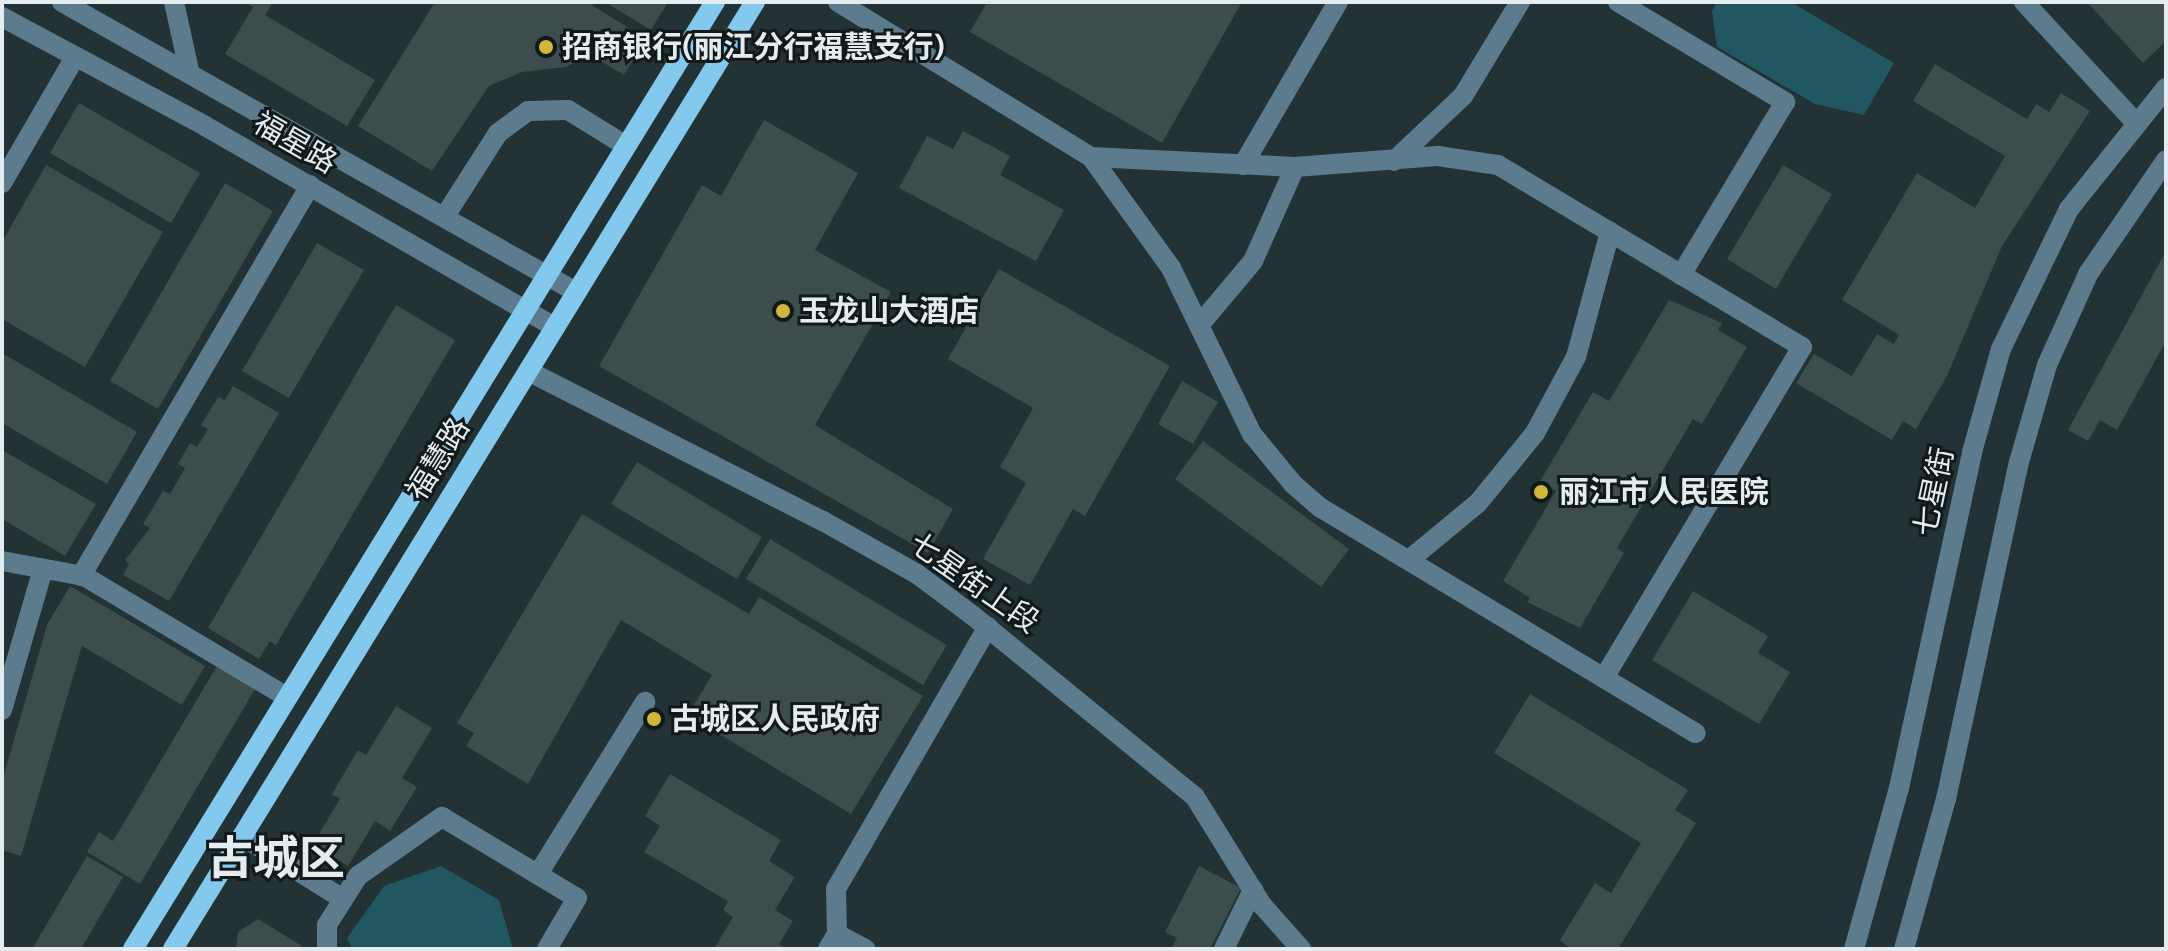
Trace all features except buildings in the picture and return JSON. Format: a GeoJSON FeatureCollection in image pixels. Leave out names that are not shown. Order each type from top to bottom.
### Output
{"type":"FeatureCollection","features":[{"type":"Feature","properties":{"kind":"main road","name":"福慧路"},"geometry":{"type":"LineString","coordinates":[[133,949],[715,2]]}},
{"type":"Feature","properties":{"kind":"main road","name":"福慧路"},"geometry":{"type":"LineString","coordinates":[[173,949],[755,2]]}},
{"type":"Feature","properties":{"kind":"street","name":"福星路"},"geometry":{"type":"LineString","coordinates":[[62,2],[189,70],[576,292]]}},
{"type":"Feature","properties":{"kind":"street"},"geometry":{"type":"LineString","coordinates":[[174,2],[189,70]]}},
{"type":"Feature","properties":{"kind":"street"},"geometry":{"type":"LineString","coordinates":[[838,2],[1091,157],[1147,230],[1201,323],[1237,409],[1268,457],[1321,508],[1696,733]]}},
{"type":"Feature","properties":{"kind":"street"},"geometry":{"type":"LineString","coordinates":[[1243,165],[1338,2]]}},
{"type":"Feature","properties":{"kind":"street"},"geometry":{"type":"LineString","coordinates":[[1394,161],[1463,96],[1520,2]]}},
{"type":"Feature","properties":{"kind":"street"},"geometry":{"type":"LineString","coordinates":[[1618,2],[1785,102],[1681,275]]}},
{"type":"Feature","properties":{"kind":"street"},"geometry":{"type":"LineString","coordinates":[[2024,2],[2135,122]]}},
{"type":"Feature","properties":{"kind":"street","name":"福星路"},"geometry":{"type":"LineString","coordinates":[[2,17],[310,185],[555,327]]}},
{"type":"Feature","properties":{"kind":"street"},"geometry":{"type":"LineString","coordinates":[[2,183],[75,57]]}},
{"type":"Feature","properties":{"kind":"street","name":"七星街"},"geometry":{"type":"LineString","coordinates":[[1854,949],[1899,788],[1978,426],[2001,349],[2069,209],[2135,122],[2166,88]]}},
{"type":"Feature","properties":{"kind":"street"},"geometry":{"type":"LineString","coordinates":[[445,216],[498,133],[528,111],[568,110],[626,146]]}},
{"type":"Feature","properties":{"kind":"street"},"geometry":{"type":"LineString","coordinates":[[1091,157],[1295,167],[1438,156],[1498,165],[1802,347],[1604,678]]}},
{"type":"Feature","properties":{"kind":"street"},"geometry":{"type":"LineString","coordinates":[[1904,949],[1953,771],[2019,462],[2047,365],[2088,274],[2166,160]]}},
{"type":"Feature","properties":{"kind":"street"},"geometry":{"type":"LineString","coordinates":[[1201,323],[1253,261],[1295,167]]}},
{"type":"Feature","properties":{"kind":"street"},"geometry":{"type":"LineString","coordinates":[[81,576],[310,185]]}},
{"type":"Feature","properties":{"kind":"street"},"geometry":{"type":"LineString","coordinates":[[1409,560],[1478,503],[1542,420],[1591,316],[1610,232]]}},
{"type":"Feature","properties":{"kind":"street","name":"七星街上段"},"geometry":{"type":"LineString","coordinates":[[528,371],[850,536],[917,574],[988,627],[1195,797],[1253,890],[1301,949]]}},
{"type":"Feature","properties":{"kind":"street"},"geometry":{"type":"LineString","coordinates":[[2,561],[81,576],[287,697]]}},
{"type":"Feature","properties":{"kind":"street"},"geometry":{"type":"LineString","coordinates":[[2,710],[43,569]]}},
{"type":"Feature","properties":{"kind":"street"},"geometry":{"type":"LineString","coordinates":[[865,949],[833,942],[836,889],[988,627]]}},
{"type":"Feature","properties":{"kind":"street"},"geometry":{"type":"LineString","coordinates":[[538,874],[645,702]]}},
{"type":"Feature","properties":{"kind":"street"},"geometry":{"type":"LineString","coordinates":[[327,949],[327,925],[358,876],[442,817],[577,898],[547,949]]}},
{"type":"Feature","properties":{"kind":"street"},"geometry":{"type":"LineString","coordinates":[[242,836],[343,899]]}},
{"type":"Feature","properties":{"kind":"street"},"geometry":{"type":"LineString","coordinates":[[1224,949],[1253,890]]}},
{"type":"Feature","properties":{"kind":"shaded area"},"geometry":{"type":"Polygon","coordinates":[[[1717,2],[1791,2],[1894,63],[1864,115],[1815,104],[1717,47],[1712,11],[1717,2]]]}},
{"type":"Feature","properties":{"kind":"shaded area"},"geometry":{"type":"Polygon","coordinates":[[[441,866],[499,900],[513,949],[352,948],[347,938],[384,886],[441,866]]]}},
{"type":"Feature","properties":{"kind":"place","name":"招商银行(丽江分行福慧支行)"},"geometry":{"type":"Point","coordinates":[546,47]}},
{"type":"Feature","properties":{"kind":"place","name":"玉龙山大酒店"},"geometry":{"type":"Point","coordinates":[783,311]}},
{"type":"Feature","properties":{"kind":"place","name":"丽江市人民医院"},"geometry":{"type":"Point","coordinates":[1541,492]}},
{"type":"Feature","properties":{"kind":"place","name":"古城区人民政府"},"geometry":{"type":"Point","coordinates":[654,719]}},
{"type":"Feature","properties":{"kind":"district","name":"古城区"},"geometry":{"type":"Point","coordinates":[276,858]}}]}
